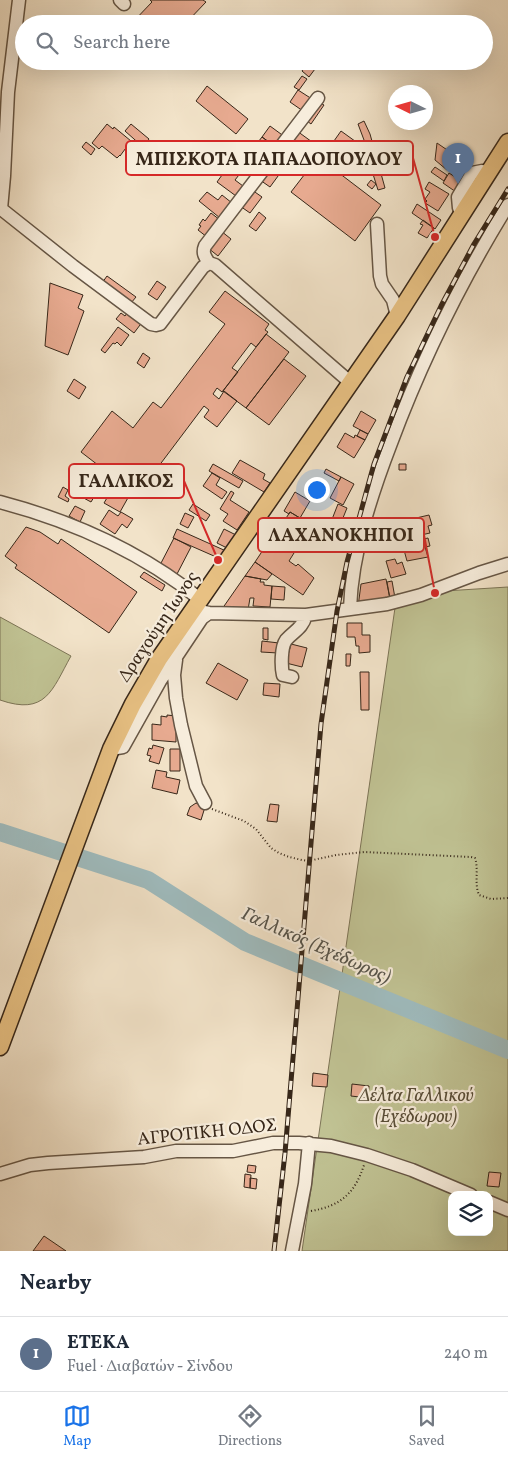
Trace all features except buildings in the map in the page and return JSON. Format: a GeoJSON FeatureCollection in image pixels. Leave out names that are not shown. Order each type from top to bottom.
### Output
{"type":"FeatureCollection","features":[{"type":"Feature","properties":{"kind":"main road","name":"Δραγούμη Ίωνος"},"geometry":{"type":"LineString","coordinates":[[0,1047],[111,749],[133,704],[149,676],[202,607],[397,316],[486,170],[508,142]]}},
{"type":"Feature","properties":{"kind":"street"},"geometry":{"type":"LineString","coordinates":[[17,15],[19,0]]}},
{"type":"Feature","properties":{"kind":"street"},"geometry":{"type":"LineString","coordinates":[[15,33],[8,92],[1,208],[73,266],[156,326],[160,324],[209,263]]}},
{"type":"Feature","properties":{"kind":"street"},"geometry":{"type":"LineString","coordinates":[[318,98],[203,250],[209,263],[215,265],[351,383]]}},
{"type":"Feature","properties":{"kind":"street"},"geometry":{"type":"LineString","coordinates":[[350,608],[352,581],[368,511],[399,422],[433,342],[454,300],[508,205]]}},
{"type":"Feature","properties":{"kind":"street"},"geometry":{"type":"LineString","coordinates":[[377,224],[380,276],[382,284],[393,300],[397,316]]}},
{"type":"Feature","properties":{"kind":"street"},"geometry":{"type":"LineString","coordinates":[[0,502],[26,509],[88,532],[162,572],[202,607],[306,615],[387,604],[421,595],[479,573],[506,569]]}},
{"type":"Feature","properties":{"kind":"street"},"geometry":{"type":"LineString","coordinates":[[111,749],[123,747],[160,682],[202,618],[202,607]]}},
{"type":"Feature","properties":{"kind":"street"},"geometry":{"type":"LineString","coordinates":[[292,677],[283,675],[283,647],[285,641],[303,624],[306,615]]}},
{"type":"Feature","properties":{"kind":"street"},"geometry":{"type":"LineString","coordinates":[[176,660],[174,675],[179,716],[196,786],[205,802]]}},
{"type":"Feature","properties":{"kind":"street","name":"ΑΓΡΟΤΙΚΗ ΟΔΟΣ"},"geometry":{"type":"LineString","coordinates":[[0,1174],[48,1163],[144,1157],[176,1151],[233,1151],[273,1142],[309,1143],[331,1146],[367,1155],[412,1170],[462,1191]]}},
{"type":"Feature","properties":{"kind":"street"},"geometry":{"type":"LineString","coordinates":[[292,1251],[305,1184],[309,1143]]}},
{"type":"Feature","properties":{"kind":"street"},"geometry":{"type":"LineString","coordinates":[[493,1204],[508,1210]]}},
{"type":"Feature","properties":{"kind":"path"},"geometry":{"type":"LineString","coordinates":[[205,802],[211,809],[238,819],[256,829],[271,848],[289,858],[308,861],[364,852],[476,858],[476,885],[479,895],[491,899],[508,898]]}},
{"type":"Feature","properties":{"kind":"path"},"geometry":{"type":"LineString","coordinates":[[300,1212],[320,1209],[333,1205],[343,1199],[352,1191],[358,1180],[367,1155]]}},
{"type":"Feature","properties":{"kind":"green space","name":"Δέλτα Γαλλικού (Εχέδωρου)"},"geometry":{"type":"Polygon","coordinates":[[[508,587],[508,1251],[302,1251],[397,594],[508,587]]]}},
{"type":"Feature","properties":{"kind":"green space"},"geometry":{"type":"Polygon","coordinates":[[[0,617],[71,656],[52,689],[46,697],[38,702],[28,705],[0,700],[0,617]]]}},
{"type":"Feature","properties":{"kind":"waterway","name":"Γαλλικός (Εχέδωρος)"},"geometry":{"type":"LineString","coordinates":[[0,832],[148,880],[245,942],[508,1050]]}},
{"type":"Feature","properties":{"kind":"railway"},"geometry":{"type":"LineString","coordinates":[[274,1251],[285,1153],[321,724],[337,611],[347,562],[374,464],[407,377],[441,306],[474,244],[508,189]]}},
{"type":"Feature","properties":{"kind":"place","name":"ΕΤΕΚΑ"},"geometry":{"type":"Point","coordinates":[458,184]}},
{"type":"Feature","properties":{"kind":"place","name":"ΜΠΙΣΚΟΤΑ ΠΑΠΑΔΟΠΟΥΛΟΥ"},"geometry":{"type":"Point","coordinates":[435,237]}},
{"type":"Feature","properties":{"kind":"place","name":"ΓΑΛΛΙΚΟΣ"},"geometry":{"type":"Point","coordinates":[218,560]}},
{"type":"Feature","properties":{"kind":"place","name":"ΛΑΧΑΝΟΚΗΠΟΙ"},"geometry":{"type":"Point","coordinates":[435,593]}}]}
